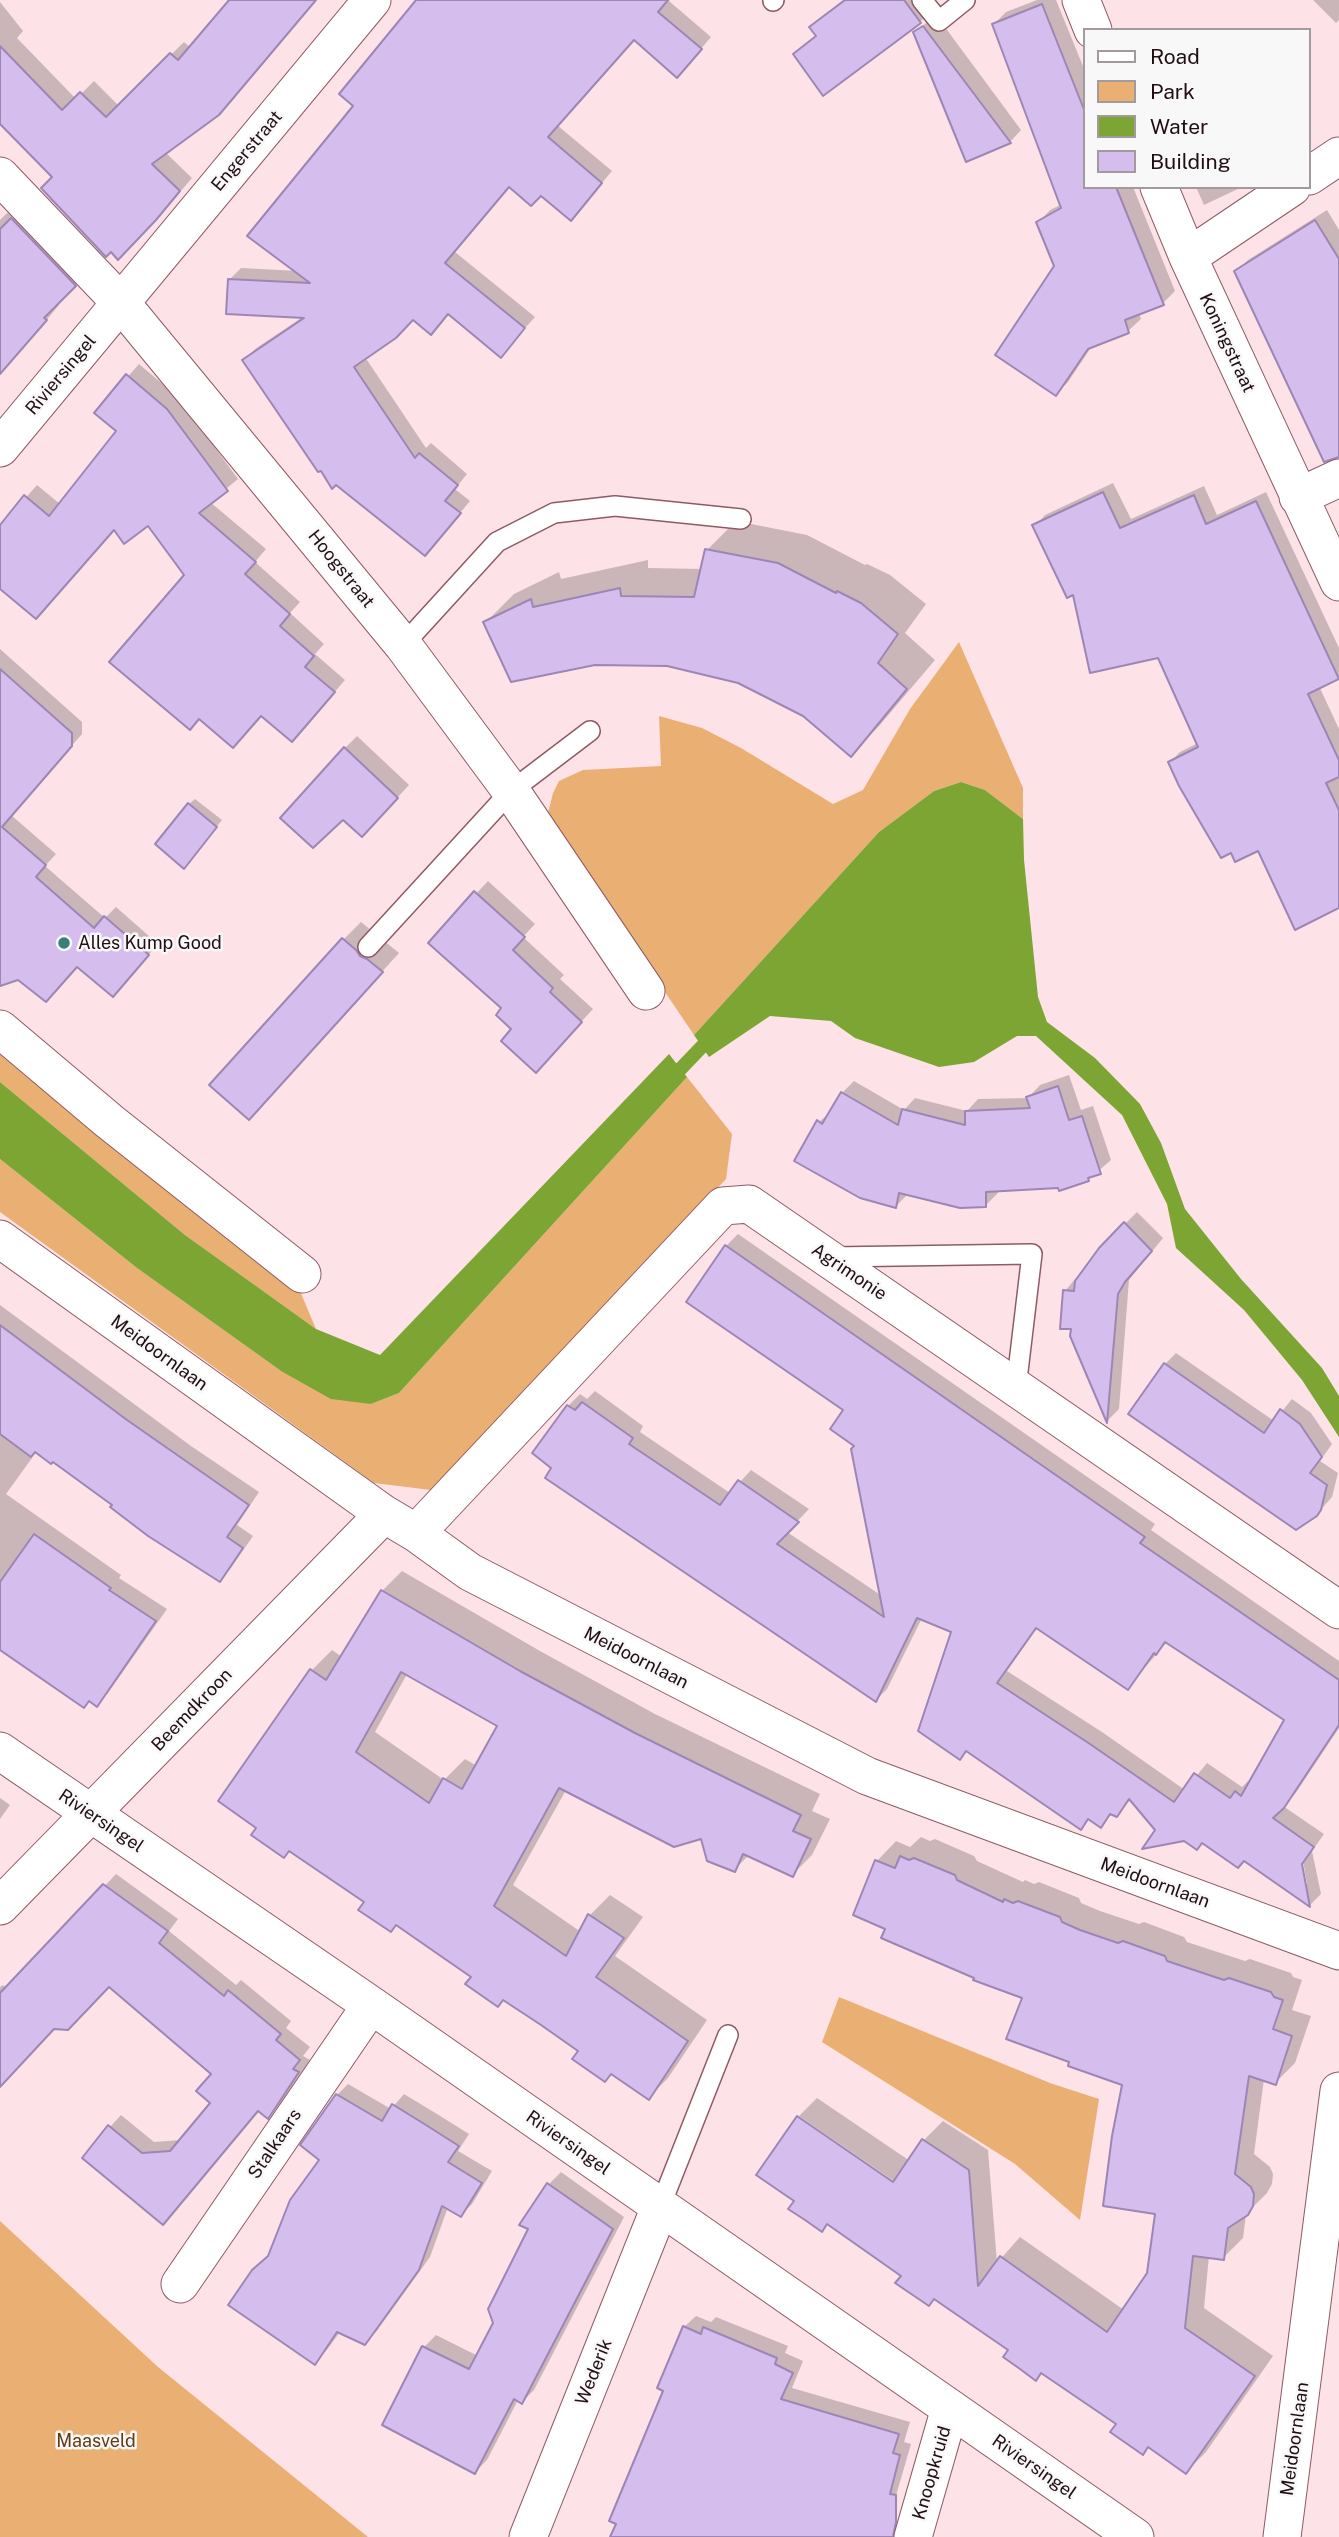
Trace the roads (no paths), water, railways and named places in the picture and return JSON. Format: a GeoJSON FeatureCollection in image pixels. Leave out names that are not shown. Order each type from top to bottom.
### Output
{"type":"FeatureCollection","features":[{"type":"Feature","properties":{"kind":"street","name":"Engerstraat"},"geometry":{"type":"LineString","coordinates":[[121,303],[372,0]]}},
{"type":"Feature","properties":{"kind":"street"},"geometry":{"type":"LineString","coordinates":[[1081,0],[1092,28]]}},
{"type":"Feature","properties":{"kind":"street"},"geometry":{"type":"LineString","coordinates":[[1311,175],[1339,156]]}},
{"type":"Feature","properties":{"kind":"street","name":"Hoogstraat"},"geometry":{"type":"LineString","coordinates":[[0,176],[121,303],[403,645],[511,791],[646,991]]}},
{"type":"Feature","properties":{"kind":"street","name":"Koningstraat"},"geometry":{"type":"LineString","coordinates":[[1160,189],[1188,257],[1339,582]]}},
{"type":"Feature","properties":{"kind":"street"},"geometry":{"type":"LineString","coordinates":[[1188,257],[1289,189]]}},
{"type":"Feature","properties":{"kind":"street","name":"Riviersingel"},"geometry":{"type":"LineString","coordinates":[[0,448],[121,303]]}},
{"type":"Feature","properties":{"kind":"street"},"geometry":{"type":"LineString","coordinates":[[1298,497],[1339,478]]}},
{"type":"Feature","properties":{"kind":"street"},"geometry":{"type":"LineString","coordinates":[[0,1029],[109,1121],[302,1274]]}},
{"type":"Feature","properties":{"kind":"street","name":"Agrimonie"},"geometry":{"type":"LineString","coordinates":[[416,1533],[723,1206],[749,1204],[1339,1610]]}},
{"type":"Feature","properties":{"kind":"street","name":"Meidoornlaan"},"geometry":{"type":"LineString","coordinates":[[0,1239],[384,1514],[416,1533],[470,1572],[867,1776],[1339,1951]]}},
{"type":"Feature","properties":{"kind":"street","name":"Beemdkroon"},"geometry":{"type":"LineString","coordinates":[[0,1906],[384,1514]]}},
{"type":"Feature","properties":{"kind":"street","name":"Riviersingel"},"geometry":{"type":"LineString","coordinates":[[0,1751],[371,2005],[1135,2537]]}},
{"type":"Feature","properties":{"kind":"street","name":"Stalkaars"},"geometry":{"type":"LineString","coordinates":[[180,2284],[371,2005]]}},
{"type":"Feature","properties":{"kind":"street","name":"Meidoornlaan"},"geometry":{"type":"LineString","coordinates":[[1282,2537],[1339,2091]]}},
{"type":"Feature","properties":{"kind":"street","name":"Wederik"},"geometry":{"type":"LineString","coordinates":[[528,2537],[660,2207]]}},
{"type":"Feature","properties":{"kind":"street","name":"Knoopkruid"},"geometry":{"type":"LineString","coordinates":[[913,2537],[950,2408]]}},
{"type":"Feature","properties":{"kind":"lane"},"geometry":{"type":"LineString","coordinates":[[922,0],[939,21],[965,0]]}},
{"type":"Feature","properties":{"kind":"lane"},"geometry":{"type":"LineString","coordinates":[[403,645],[497,542],[554,513],[615,506],[741,519]]}},
{"type":"Feature","properties":{"kind":"lane"},"geometry":{"type":"LineString","coordinates":[[368,947],[511,791],[590,731]]}},
{"type":"Feature","properties":{"kind":"lane"},"geometry":{"type":"LineString","coordinates":[[827,1257],[1032,1254],[1016,1388]]}},
{"type":"Feature","properties":{"kind":"lane"},"geometry":{"type":"LineString","coordinates":[[660,2207],[728,2035]]}},
{"type":"Feature","properties":{"kind":"water"},"geometry":{"type":"Polygon","coordinates":[[[961,782],[985,790],[1023,819],[1024,860],[1038,997],[1047,1022],[1095,1058],[1140,1104],[1161,1143],[1185,1209],[1241,1279],[1322,1368],[1339,1396],[1339,1437],[1302,1380],[1244,1310],[1176,1248],[1167,1204],[1122,1115],[1036,1036],[1017,1036],[974,1062],[939,1067],[855,1038],[831,1021],[770,1016],[709,1057],[694,1035],[879,832],[934,791],[961,782]]]}},
{"type":"Feature","properties":{"kind":"water"},"geometry":{"type":"Polygon","coordinates":[[[669,1054],[687,1077],[399,1393],[371,1404],[331,1399],[281,1371],[137,1268],[0,1159],[0,1082],[185,1235],[316,1329],[380,1355],[669,1054]]]}},
{"type":"Feature","properties":{"kind":"waterway"},"geometry":{"type":"LineString","coordinates":[[668,1082],[715,1033]]}},
{"type":"Feature","properties":{"kind":"place","name":"Alles Kump Good"},"geometry":{"type":"Point","coordinates":[64,943]}},
{"type":"Feature","properties":{"kind":"park label","name":"Maasveld"},"geometry":{"type":"Point","coordinates":[96,2441]}}]}
